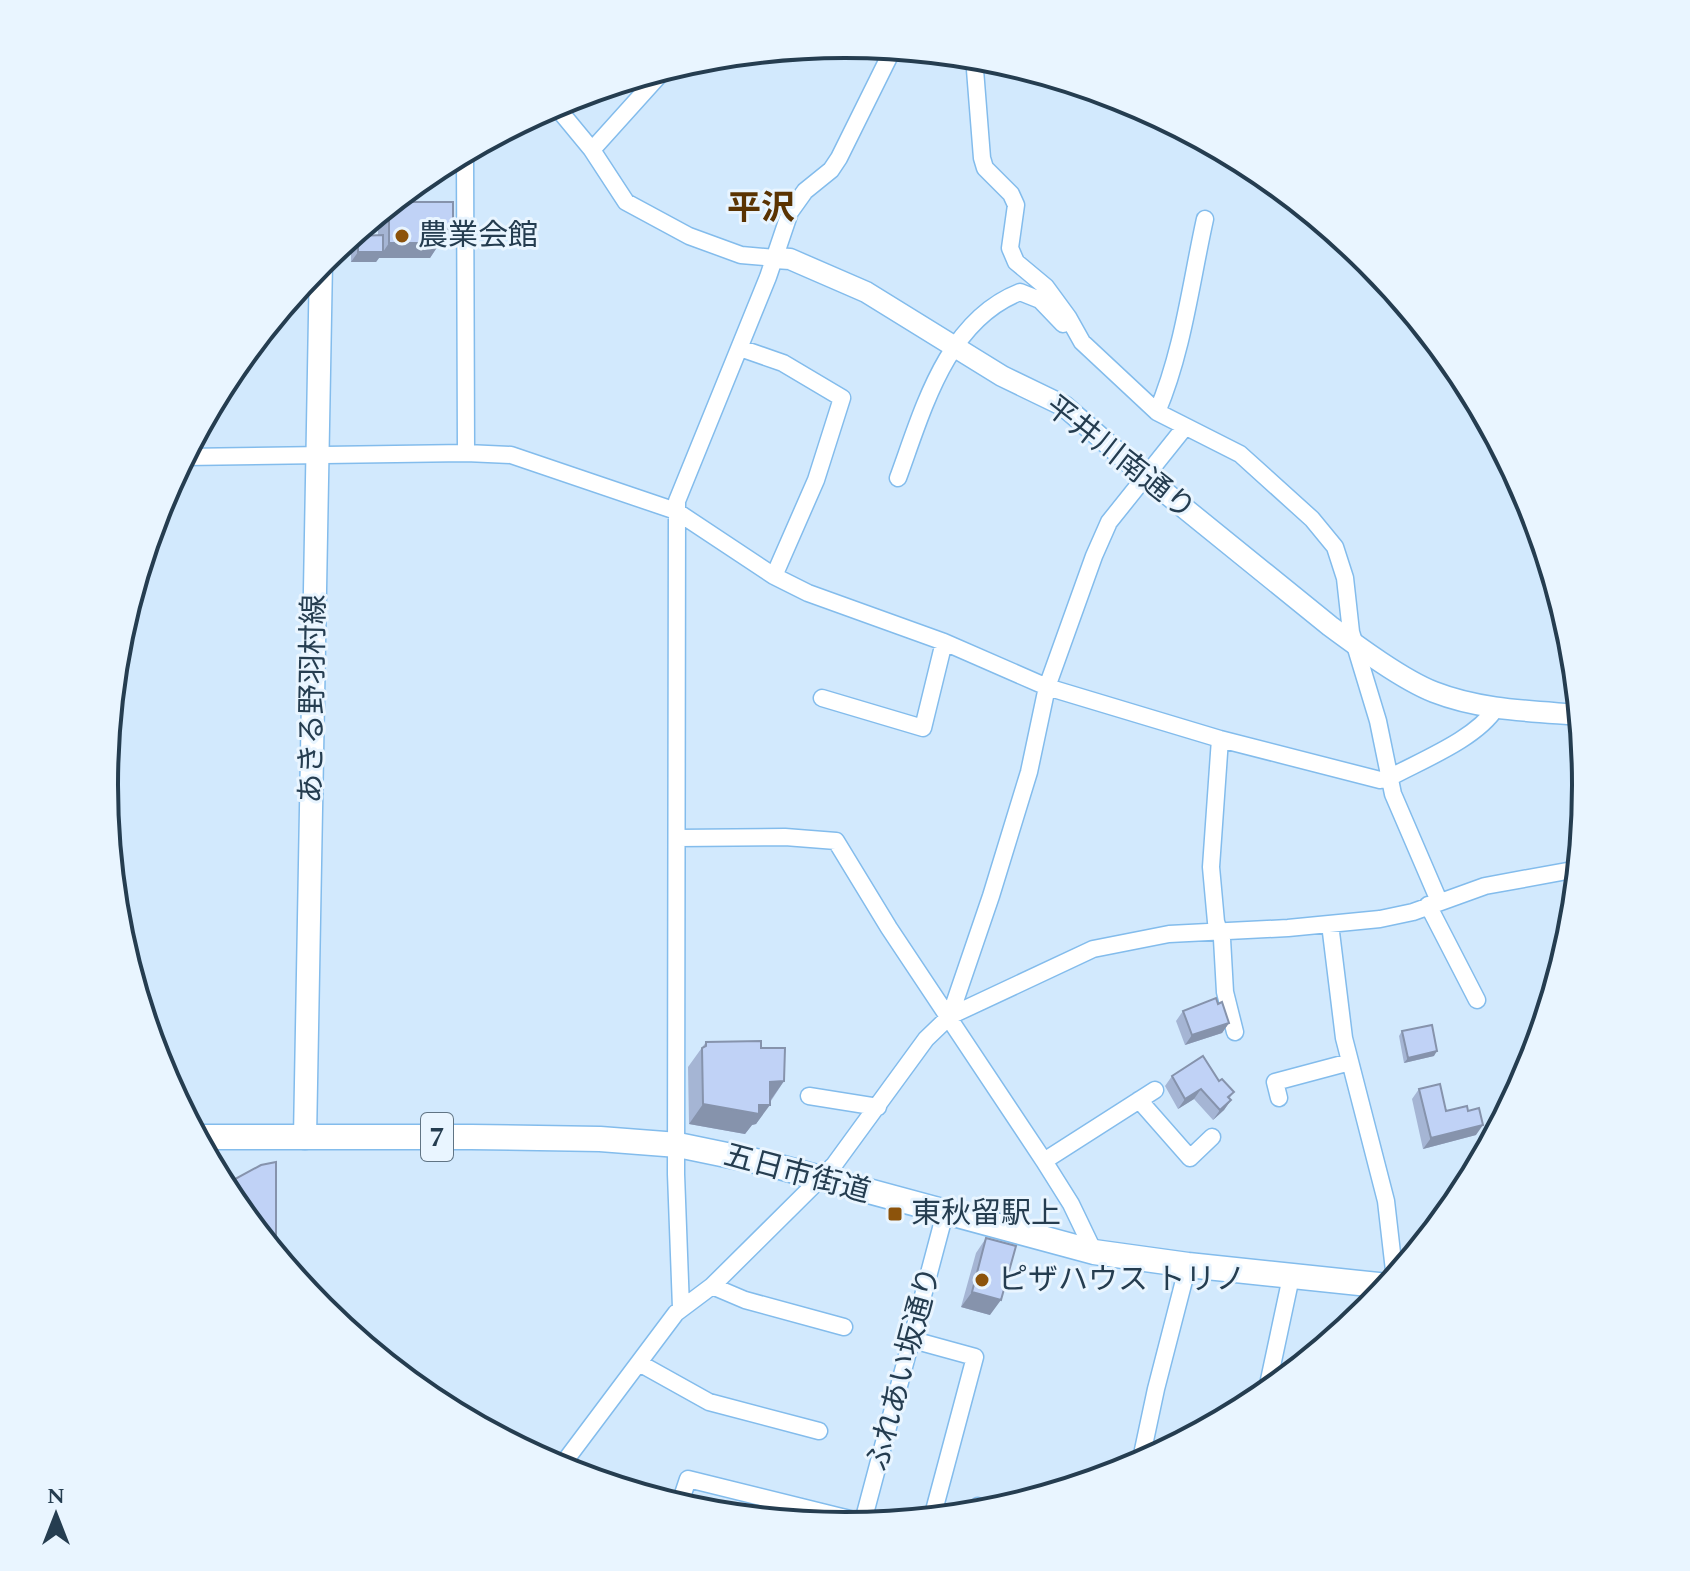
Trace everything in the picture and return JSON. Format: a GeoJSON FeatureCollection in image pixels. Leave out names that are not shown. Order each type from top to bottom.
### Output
{"type":"FeatureCollection","features":[{"type":"Feature","properties":{"kind":"main road","name":"あきる野羽村線"},"geometry":{"type":"LineString","coordinates":[[305,1138],[321,282]]}},
{"type":"Feature","properties":{"kind":"main road","name":"五日市街道"},"geometry":{"type":"LineString","coordinates":[[209,1137],[600,1139],[678,1145],[819,1178],[1094,1252],[1372,1286]]}},
{"type":"Feature","properties":{"kind":"street"},"geometry":{"type":"LineString","coordinates":[[681,1308],[676,1174],[677,501],[740,348],[794,204],[831,170],[839,158],[888,60]]}},
{"type":"Feature","properties":{"kind":"street"},"geometry":{"type":"LineString","coordinates":[[975,70],[985,168],[1011,194],[1016,205],[1010,248],[1016,262],[1046,287],[1082,342]]}},
{"type":"Feature","properties":{"kind":"street"},"geometry":{"type":"LineString","coordinates":[[592,150],[651,85]]}},
{"type":"Feature","properties":{"kind":"street","name":"平井川南通り"},"geometry":{"type":"LineString","coordinates":[[563,115],[592,150],[626,202],[689,236],[741,255],[790,259],[866,292],[1002,376],[1064,406],[1146,477],[1358,647],[1430,691],[1459,701],[1496,708],[1568,714]]}},
{"type":"Feature","properties":{"kind":"street"},"geometry":{"type":"LineString","coordinates":[[465,165],[466,453]]}},
{"type":"Feature","properties":{"kind":"street"},"geometry":{"type":"LineString","coordinates":[[1157,412],[1173,364],[1205,219]]}},
{"type":"Feature","properties":{"kind":"street"},"geometry":{"type":"LineString","coordinates":[[898,478],[931,386],[973,321],[1020,292],[1040,300],[1157,412],[1240,454],[1312,519],[1335,547],[1345,578],[1351,632],[1378,721],[1389,778],[1434,903],[1477,1000]]}},
{"type":"Feature","properties":{"kind":"street"},"geometry":{"type":"LineString","coordinates":[[740,348],[783,363],[842,398],[816,480],[774,576]]}},
{"type":"Feature","properties":{"kind":"street"},"geometry":{"type":"LineString","coordinates":[[950,1016],[1029,772],[1047,687],[1104,532],[1185,427]]}},
{"type":"Feature","properties":{"kind":"street"},"geometry":{"type":"LineString","coordinates":[[197,457],[511,455],[676,511],[774,576],[826,601],[944,642],[1047,687],[1220,739],[1380,780],[1471,733],[1496,708]]}},
{"type":"Feature","properties":{"kind":"street"},"geometry":{"type":"LineString","coordinates":[[822,698],[923,728],[944,642]]}},
{"type":"Feature","properties":{"kind":"street"},"geometry":{"type":"LineString","coordinates":[[1220,739],[1211,867],[1222,939],[1225,992],[1235,1032]]}},
{"type":"Feature","properties":{"kind":"street"},"geometry":{"type":"LineString","coordinates":[[677,838],[785,837],[836,841],[889,928],[950,1016],[1071,1204],[1094,1252]]}},
{"type":"Feature","properties":{"kind":"street"},"geometry":{"type":"LineString","coordinates":[[567,1458],[681,1308],[712,1286],[834,1165],[926,1039],[950,1016],[1093,949],[1169,934],[1380,919],[1413,912],[1485,886],[1567,871]]}},
{"type":"Feature","properties":{"kind":"street"},"geometry":{"type":"LineString","coordinates":[[1330,924],[1344,1038],[1383,1188],[1385,1273]]}},
{"type":"Feature","properties":{"kind":"street"},"geometry":{"type":"LineString","coordinates":[[1279,1098],[1275,1082],[1350,1062]]}},
{"type":"Feature","properties":{"kind":"street"},"geometry":{"type":"LineString","coordinates":[[1044,1161],[1155,1090]]}},
{"type":"Feature","properties":{"kind":"street"},"geometry":{"type":"LineString","coordinates":[[809,1096],[878,1107]]}},
{"type":"Feature","properties":{"kind":"street"},"geometry":{"type":"LineString","coordinates":[[1139,1100],[1190,1158],[1212,1137]]}},
{"type":"Feature","properties":{"kind":"street","name":"ふれあい坂通り"},"geometry":{"type":"LineString","coordinates":[[865,1512],[945,1213]]}},
{"type":"Feature","properties":{"kind":"street"},"geometry":{"type":"LineString","coordinates":[[1143,1449],[1188,1265]]}},
{"type":"Feature","properties":{"kind":"street"},"geometry":{"type":"LineString","coordinates":[[1270,1375],[1291,1277]]}},
{"type":"Feature","properties":{"kind":"street"},"geometry":{"type":"LineString","coordinates":[[712,1286],[745,1300],[844,1327]]}},
{"type":"Feature","properties":{"kind":"street"},"geometry":{"type":"LineString","coordinates":[[913,1340],[975,1357],[935,1507]]}},
{"type":"Feature","properties":{"kind":"street"},"geometry":{"type":"LineString","coordinates":[[639,1363],[709,1402],[819,1431]]}},
{"type":"Feature","properties":{"kind":"street"},"geometry":{"type":"LineString","coordinates":[[683,1494],[688,1479],[815,1512]]}},
{"type":"Feature","properties":{"kind":"building"},"geometry":{"type":"Polygon","coordinates":[[[411,202],[453,202],[453,226],[440,226],[440,243],[389,243],[389,219],[411,202]]]}},
{"type":"Feature","properties":{"kind":"building"},"geometry":{"type":"Polygon","coordinates":[[[383,235],[383,252],[358,252],[358,246],[369,236],[383,235]]]}},
{"type":"Feature","properties":{"kind":"building"},"geometry":{"type":"Polygon","coordinates":[[[1216,998],[1218,1004],[1222,1002],[1229,1023],[1192,1035],[1183,1011],[1216,998]]]}},
{"type":"Feature","properties":{"kind":"building"},"geometry":{"type":"Polygon","coordinates":[[[1432,1025],[1437,1051],[1408,1058],[1402,1031],[1432,1025]]]}},
{"type":"Feature","properties":{"kind":"building"},"geometry":{"type":"Polygon","coordinates":[[[761,1041],[761,1048],[785,1048],[784,1081],[770,1082],[770,1105],[759,1105],[759,1114],[703,1104],[702,1048],[706,1042],[761,1041]]]}},
{"type":"Feature","properties":{"kind":"building"},"geometry":{"type":"Polygon","coordinates":[[[1203,1056],[1219,1081],[1222,1079],[1234,1092],[1228,1097],[1231,1100],[1220,1110],[1201,1089],[1185,1099],[1172,1076],[1203,1056]]]}},
{"type":"Feature","properties":{"kind":"building"},"geometry":{"type":"Polygon","coordinates":[[[1440,1084],[1446,1111],[1467,1106],[1468,1111],[1479,1108],[1483,1125],[1431,1138],[1419,1089],[1440,1084]]]}},
{"type":"Feature","properties":{"kind":"building"},"geometry":{"type":"Polygon","coordinates":[[[276,1162],[276,1238],[236,1183],[235,1179],[261,1165],[276,1162]]]}},
{"type":"Feature","properties":{"kind":"building"},"geometry":{"type":"Polygon","coordinates":[[[986,1238],[1016,1246],[1001,1300],[972,1292],[986,1238]]]}},
{"type":"Feature","properties":{"kind":"place","name":"農業会館"},"geometry":{"type":"Point","coordinates":[402,236]}},
{"type":"Feature","properties":{"kind":"place","name":"東秋留駅上"},"geometry":{"type":"Point","coordinates":[895,1214]}},
{"type":"Feature","properties":{"kind":"place","name":"ピザハウス トリノ"},"geometry":{"type":"Point","coordinates":[982,1280]}},
{"type":"Feature","properties":{"kind":"district","name":"平沢"},"geometry":{"type":"Point","coordinates":[761,209]}}]}
